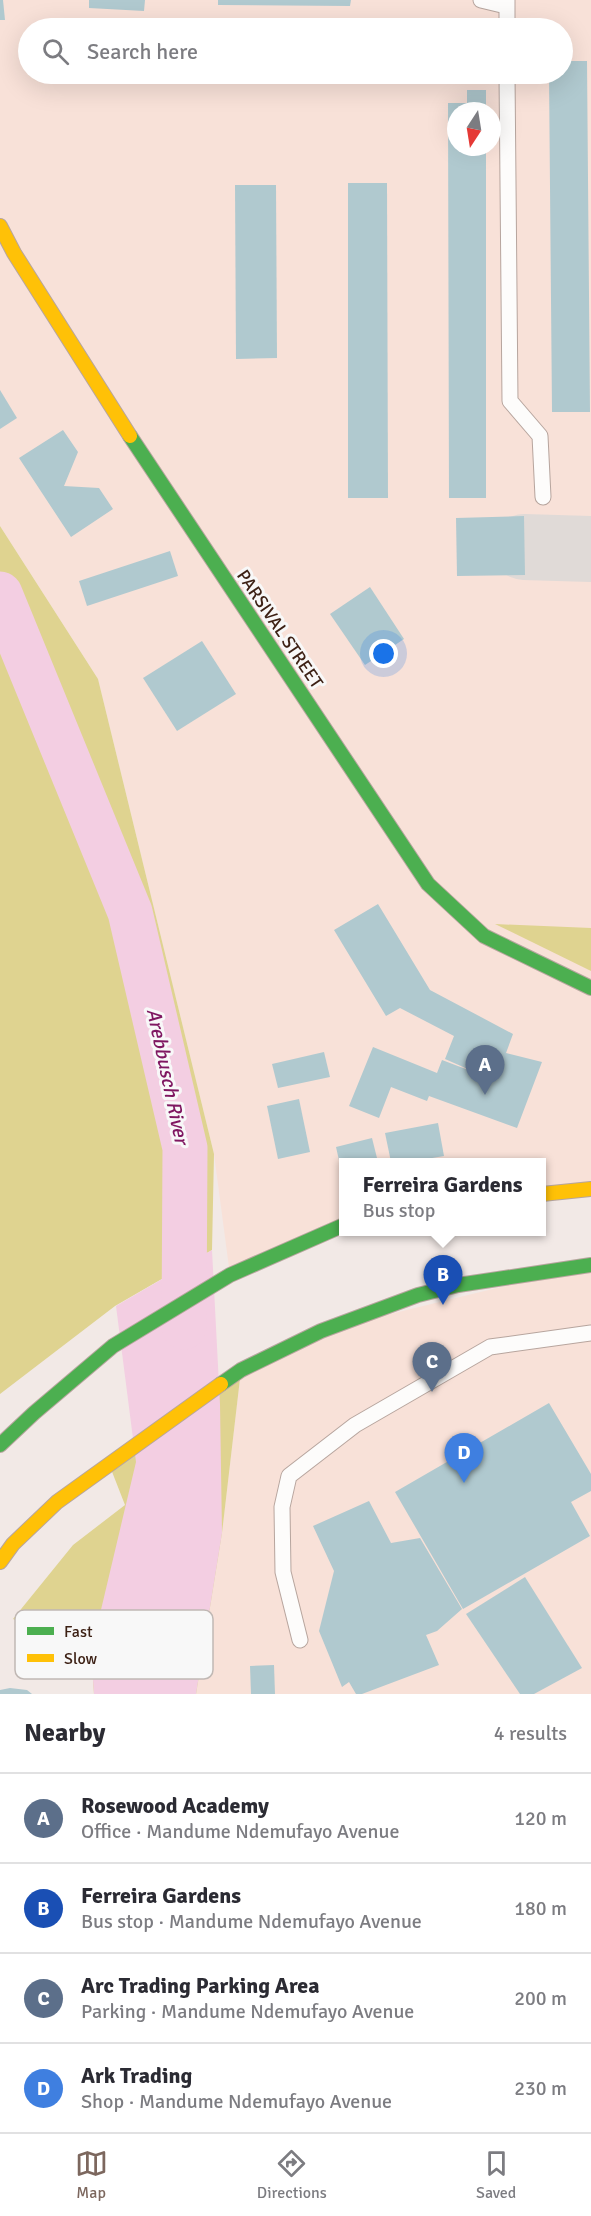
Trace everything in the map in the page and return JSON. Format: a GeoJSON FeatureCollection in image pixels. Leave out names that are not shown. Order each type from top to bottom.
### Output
{"type":"FeatureCollection","features":[{"type":"Feature","properties":{"kind":"main road","name":"PARSIVAL STREET"},"geometry":{"type":"LineString","coordinates":[[0,226],[14,253],[113,410],[428,884],[484,936],[591,988]]}},
{"type":"Feature","properties":{"kind":"main road"},"geometry":{"type":"LineString","coordinates":[[546,1194],[591,1189]]}},
{"type":"Feature","properties":{"kind":"main road"},"geometry":{"type":"LineString","coordinates":[[0,1445],[112,1346],[230,1275],[339,1227]]}},
{"type":"Feature","properties":{"kind":"main road"},"geometry":{"type":"LineString","coordinates":[[0,1562],[13,1544],[57,1502],[241,1370],[321,1331],[418,1295],[458,1285],[591,1264]]}},
{"type":"Feature","properties":{"kind":"lane"},"geometry":{"type":"LineString","coordinates":[[481,0],[506,3],[507,18]]}},
{"type":"Feature","properties":{"kind":"lane"},"geometry":{"type":"LineString","coordinates":[[507,84],[510,401],[540,436],[543,497]]}},
{"type":"Feature","properties":{"kind":"lane"},"geometry":{"type":"LineString","coordinates":[[300,1640],[283,1572],[282,1507],[290,1476],[355,1425],[490,1347],[591,1333]]}},
{"type":"Feature","properties":{"kind":"shaded area"},"geometry":{"type":"Polygon","coordinates":[[[0,0],[591,0],[591,1189],[546,1194],[546,1158],[339,1158],[339,1227],[230,1275],[214,1154],[98,679],[0,526],[0,0]]]}},
{"type":"Feature","properties":{"kind":"shaded area"},"geometry":{"type":"Polygon","coordinates":[[[0,526],[98,679],[214,1154],[212,1250],[115,1306],[0,1394],[0,526]]]}},
{"type":"Feature","properties":{"kind":"shaded area"},"geometry":{"type":"Polygon","coordinates":[[[495,924],[591,928],[591,971],[495,924]]]}},
{"type":"Feature","properties":{"kind":"shaded area"},"geometry":{"type":"Polygon","coordinates":[[[212,1250],[220,1404],[222,1533],[210,1610],[101,1610],[136,1462],[116,1306],[212,1250]]]}},
{"type":"Feature","properties":{"kind":"shaded area"},"geometry":{"type":"Polygon","coordinates":[[[591,1265],[591,1694],[196,1694],[198,1679],[213,1679],[213,1610],[210,1610],[222,1533],[241,1370],[321,1331],[591,1265]]]}},
{"type":"Feature","properties":{"kind":"shaded area"},"geometry":{"type":"Polygon","coordinates":[[[241,1370],[222,1533],[210,1610],[20,1610],[73,1545],[125,1505],[109,1464],[241,1370]]]}},
{"type":"Feature","properties":{"kind":"shaded area"},"geometry":{"type":"Polygon","coordinates":[[[93,1679],[198,1679],[196,1694],[94,1694],[93,1679]]]}},
{"type":"Feature","properties":{"kind":"shaded area"},"geometry":{"type":"Polygon","coordinates":[[[93,1679],[198,1679],[196,1694],[94,1694],[93,1679]]]}},
{"type":"Feature","properties":{"kind":"building"},"geometry":{"type":"Polygon","coordinates":[[[0,0],[3,0],[5,20],[0,20],[0,0]]]}},
{"type":"Feature","properties":{"kind":"building"},"geometry":{"type":"Polygon","coordinates":[[[89,0],[145,0],[144,11],[89,8],[89,0]]]}},
{"type":"Feature","properties":{"kind":"building"},"geometry":{"type":"Polygon","coordinates":[[[218,0],[351,0],[350,6],[218,5],[218,0]]]}},
{"type":"Feature","properties":{"kind":"building"},"geometry":{"type":"Polygon","coordinates":[[[573,61],[587,61],[590,412],[552,412],[549,84],[573,84],[573,61]]]}},
{"type":"Feature","properties":{"kind":"building"},"geometry":{"type":"Polygon","coordinates":[[[467,90],[486,90],[486,102],[467,102],[467,90]]]}},
{"type":"Feature","properties":{"kind":"building"},"geometry":{"type":"Polygon","coordinates":[[[448,156],[486,156],[486,498],[449,498],[448,156]]]}},
{"type":"Feature","properties":{"kind":"building"},"geometry":{"type":"Polygon","coordinates":[[[348,183],[387,183],[388,498],[348,498],[348,183]]]}},
{"type":"Feature","properties":{"kind":"building"},"geometry":{"type":"Polygon","coordinates":[[[235,185],[276,185],[277,358],[236,359],[235,185]]]}},
{"type":"Feature","properties":{"kind":"building"},"geometry":{"type":"Polygon","coordinates":[[[0,390],[17,418],[0,429],[0,390]]]}},
{"type":"Feature","properties":{"kind":"building"},"geometry":{"type":"Polygon","coordinates":[[[63,430],[78,452],[64,486],[99,488],[113,509],[71,537],[19,458],[63,430]]]}},
{"type":"Feature","properties":{"kind":"building"},"geometry":{"type":"Polygon","coordinates":[[[524,516],[525,575],[457,576],[456,518],[524,516]]]}},
{"type":"Feature","properties":{"kind":"building"},"geometry":{"type":"Polygon","coordinates":[[[170,551],[178,576],[87,606],[79,581],[170,551]]]}},
{"type":"Feature","properties":{"kind":"building"},"geometry":{"type":"Polygon","coordinates":[[[370,587],[404,639],[365,665],[330,614],[370,587]]]}},
{"type":"Feature","properties":{"kind":"building"},"geometry":{"type":"Polygon","coordinates":[[[202,641],[236,694],[177,731],[143,678],[202,641]]]}},
{"type":"Feature","properties":{"kind":"building"},"geometry":{"type":"Polygon","coordinates":[[[378,904],[430,990],[513,1034],[506,1053],[542,1062],[517,1128],[429,1096],[427,1101],[391,1087],[379,1118],[349,1106],[373,1047],[437,1073],[442,1060],[479,1074],[445,1059],[454,1036],[400,1008],[386,1016],[334,930],[378,904]]]}},
{"type":"Feature","properties":{"kind":"building"},"geometry":{"type":"Polygon","coordinates":[[[324,1052],[330,1077],[278,1088],[272,1064],[324,1052]]]}},
{"type":"Feature","properties":{"kind":"building"},"geometry":{"type":"Polygon","coordinates":[[[299,1099],[310,1152],[278,1159],[267,1106],[299,1099]]]}},
{"type":"Feature","properties":{"kind":"building"},"geometry":{"type":"Polygon","coordinates":[[[438,1123],[444,1156],[390,1158],[385,1133],[438,1123]]]}},
{"type":"Feature","properties":{"kind":"building"},"geometry":{"type":"Polygon","coordinates":[[[372,1138],[377,1158],[339,1158],[339,1160],[336,1147],[372,1138]]]}},
{"type":"Feature","properties":{"kind":"building"},"geometry":{"type":"Polygon","coordinates":[[[549,1403],[591,1474],[591,1491],[571,1502],[590,1536],[463,1609],[395,1492],[549,1403]]]}},
{"type":"Feature","properties":{"kind":"building"},"geometry":{"type":"Polygon","coordinates":[[[369,1501],[391,1543],[420,1538],[462,1609],[437,1631],[426,1635],[439,1665],[362,1694],[356,1694],[349,1682],[342,1687],[319,1631],[334,1571],[313,1526],[369,1501]]]}},
{"type":"Feature","properties":{"kind":"building"},"geometry":{"type":"Polygon","coordinates":[[[525,1577],[582,1668],[534,1694],[520,1694],[466,1614],[525,1577]]]}},
{"type":"Feature","properties":{"kind":"building"},"geometry":{"type":"Polygon","coordinates":[[[274,1665],[275,1694],[251,1694],[250,1666],[274,1665]]]}},
{"type":"Feature","properties":{"kind":"building"},"geometry":{"type":"Polygon","coordinates":[[[10,1688],[27,1690],[32,1694],[0,1694],[0,1690],[10,1688]]]}},
{"type":"Feature","properties":{"kind":"waterway","name":"Arebbusch River"},"geometry":{"type":"LineString","coordinates":[[0,594],[130,912],[185,1148],[184,1327]]}},
{"type":"Feature","properties":{"kind":"taxiway"},"geometry":{"type":"LineString","coordinates":[[524,547],[591,549]]}},
{"type":"Feature","properties":{"kind":"traffic: fast"},"geometry":{"type":"LineString","coordinates":[[130,436],[428,884],[484,936],[591,988]]}},
{"type":"Feature","properties":{"kind":"traffic: fast"},"geometry":{"type":"LineString","coordinates":[[0,1445],[113,1346],[230,1275],[339,1227]]}},
{"type":"Feature","properties":{"kind":"traffic: fast"},"geometry":{"type":"LineString","coordinates":[[221,1384],[241,1370],[321,1331],[418,1295],[458,1285],[591,1265]]}},
{"type":"Feature","properties":{"kind":"traffic: slow"},"geometry":{"type":"LineString","coordinates":[[0,226],[14,253],[130,436]]}},
{"type":"Feature","properties":{"kind":"traffic: slow"},"geometry":{"type":"LineString","coordinates":[[546,1194],[591,1189]]}},
{"type":"Feature","properties":{"kind":"traffic: slow"},"geometry":{"type":"LineString","coordinates":[[0,1562],[13,1544],[57,1502],[221,1384]]}},
{"type":"Feature","properties":{"kind":"place","name":"Rosewood Academy"},"geometry":{"type":"Point","coordinates":[485,1095]}},
{"type":"Feature","properties":{"kind":"place","name":"Ferreira Gardens"},"geometry":{"type":"Point","coordinates":[443,1305]}},
{"type":"Feature","properties":{"kind":"place","name":"Arc Trading Parking Area"},"geometry":{"type":"Point","coordinates":[432,1392]}},
{"type":"Feature","properties":{"kind":"place","name":"Ark Trading"},"geometry":{"type":"Point","coordinates":[464,1483]}}]}
